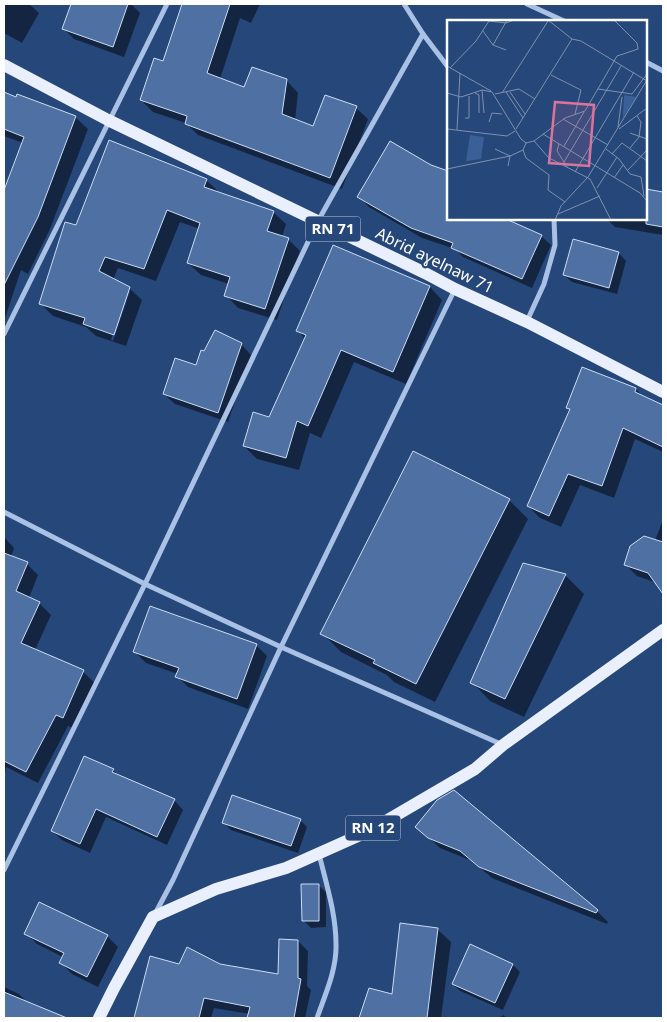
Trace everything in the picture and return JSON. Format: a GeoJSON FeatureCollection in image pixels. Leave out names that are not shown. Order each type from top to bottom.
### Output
{"type":"FeatureCollection","features":[{"type":"Feature","properties":{"kind":"main road","name":"Abrid aɣelnaw 71"},"geometry":{"type":"LineString","coordinates":[[4,65],[108,120],[426,273],[455,289],[527,322],[663,392]]}},
{"type":"Feature","properties":{"kind":"main road","name":"RN 12"},"geometry":{"type":"LineString","coordinates":[[153,917],[216,889],[286,868],[369,831],[475,769],[504,745],[663,630]]}},
{"type":"Feature","properties":{"kind":"main road"},"geometry":{"type":"LineString","coordinates":[[100,1018],[114,988],[153,917]]}},
{"type":"Feature","properties":{"kind":"street"},"geometry":{"type":"LineString","coordinates":[[4,334],[108,120],[167,4]]}},
{"type":"Feature","properties":{"kind":"street"},"geometry":{"type":"LineString","coordinates":[[404,4],[423,34],[447,66]]}},
{"type":"Feature","properties":{"kind":"street"},"geometry":{"type":"LineString","coordinates":[[527,4],[562,20]]}},
{"type":"Feature","properties":{"kind":"street"},"geometry":{"type":"LineString","coordinates":[[4,870],[146,584],[318,221],[423,34]]}},
{"type":"Feature","properties":{"kind":"street"},"geometry":{"type":"LineString","coordinates":[[647,63],[663,71]]}},
{"type":"Feature","properties":{"kind":"street"},"geometry":{"type":"LineString","coordinates":[[527,322],[544,284],[555,245],[554,220]]}},
{"type":"Feature","properties":{"kind":"street"},"geometry":{"type":"LineString","coordinates":[[153,917],[173,880],[281,647],[455,289]]}},
{"type":"Feature","properties":{"kind":"street"},"geometry":{"type":"LineString","coordinates":[[4,512],[146,584],[281,647],[504,745]]}},
{"type":"Feature","properties":{"kind":"street"},"geometry":{"type":"LineString","coordinates":[[317,1018],[332,973],[337,945],[333,912],[319,853]]}},
{"type":"Feature","properties":{"kind":"building"},"geometry":{"type":"Polygon","coordinates":[[[71,4],[128,4],[113,47],[62,29],[71,4]]]}},
{"type":"Feature","properties":{"kind":"building"},"geometry":{"type":"Polygon","coordinates":[[[182,4],[230,4],[207,73],[244,87],[252,67],[287,79],[282,114],[313,126],[325,95],[357,106],[330,178],[185,124],[187,116],[140,100],[154,58],[163,61],[182,4]]]}},
{"type":"Feature","properties":{"kind":"building"},"geometry":{"type":"Polygon","coordinates":[[[4,92],[16,97],[17,94],[76,116],[38,217],[4,285],[4,190],[24,137],[4,129],[4,92]]]}},
{"type":"Feature","properties":{"kind":"building"},"geometry":{"type":"Polygon","coordinates":[[[109,140],[207,179],[204,187],[274,211],[267,231],[289,238],[265,309],[224,296],[230,277],[187,263],[200,223],[167,210],[144,269],[105,257],[99,271],[130,287],[114,335],[83,324],[85,318],[39,304],[65,222],[76,225],[109,140]]]}},
{"type":"Feature","properties":{"kind":"building"},"geometry":{"type":"Polygon","coordinates":[[[390,141],[431,165],[447,171],[447,220],[508,220],[542,235],[522,279],[451,248],[453,243],[411,228],[357,197],[390,141]]]}},
{"type":"Feature","properties":{"kind":"building"},"geometry":{"type":"Polygon","coordinates":[[[647,189],[663,192],[663,227],[646,224],[647,189]]]}},
{"type":"Feature","properties":{"kind":"building"},"geometry":{"type":"Polygon","coordinates":[[[573,239],[619,252],[609,288],[563,275],[573,239]]]}},
{"type":"Feature","properties":{"kind":"building"},"geometry":{"type":"Polygon","coordinates":[[[333,245],[430,286],[393,372],[341,350],[308,426],[297,421],[286,458],[243,446],[253,412],[269,417],[306,335],[296,331],[333,245]]]}},
{"type":"Feature","properties":{"kind":"building"},"geometry":{"type":"Polygon","coordinates":[[[215,330],[242,343],[218,413],[163,394],[175,358],[196,365],[201,350],[204,351],[215,330]]]}},
{"type":"Feature","properties":{"kind":"building"},"geometry":{"type":"Polygon","coordinates":[[[582,367],[636,388],[635,392],[663,405],[663,447],[623,428],[602,486],[568,474],[549,516],[527,506],[570,409],[566,408],[582,367]]]}},
{"type":"Feature","properties":{"kind":"building"},"geometry":{"type":"Polygon","coordinates":[[[413,451],[510,499],[416,684],[373,663],[375,660],[320,634],[413,451]]]}},
{"type":"Feature","properties":{"kind":"building"},"geometry":{"type":"Polygon","coordinates":[[[644,536],[663,542],[663,594],[648,573],[624,565],[630,546],[644,536]]]}},
{"type":"Feature","properties":{"kind":"building"},"geometry":{"type":"Polygon","coordinates":[[[4,553],[28,562],[16,591],[40,602],[21,643],[84,670],[63,718],[56,715],[26,772],[4,761],[4,553]]]}},
{"type":"Feature","properties":{"kind":"building"},"geometry":{"type":"Polygon","coordinates":[[[523,563],[566,574],[505,699],[470,683],[523,563]]]}},
{"type":"Feature","properties":{"kind":"building"},"geometry":{"type":"Polygon","coordinates":[[[150,606],[257,644],[237,699],[175,677],[179,668],[133,652],[150,606]]]}},
{"type":"Feature","properties":{"kind":"building"},"geometry":{"type":"Polygon","coordinates":[[[84,756],[114,769],[112,772],[175,799],[157,837],[96,809],[80,844],[51,831],[84,756]]]}},
{"type":"Feature","properties":{"kind":"building"},"geometry":{"type":"Polygon","coordinates":[[[454,790],[598,910],[596,913],[479,867],[460,851],[428,838],[415,827],[437,800],[454,790]]]}},
{"type":"Feature","properties":{"kind":"building"},"geometry":{"type":"Polygon","coordinates":[[[232,795],[301,819],[291,846],[222,823],[232,795]]]}},
{"type":"Feature","properties":{"kind":"building"},"geometry":{"type":"Polygon","coordinates":[[[301,884],[319,884],[319,921],[302,921],[301,884]]]}},
{"type":"Feature","properties":{"kind":"building"},"geometry":{"type":"Polygon","coordinates":[[[39,902],[108,935],[87,977],[59,963],[64,953],[24,934],[39,902]]]}},
{"type":"Feature","properties":{"kind":"building"},"geometry":{"type":"Polygon","coordinates":[[[400,923],[438,928],[427,1018],[359,1018],[369,988],[392,994],[400,923]]]}},
{"type":"Feature","properties":{"kind":"building"},"geometry":{"type":"Polygon","coordinates":[[[279,939],[298,940],[298,978],[301,979],[294,1018],[247,1018],[250,1007],[204,998],[199,1018],[134,1018],[150,956],[179,964],[187,947],[220,964],[278,974],[279,939]]]}},
{"type":"Feature","properties":{"kind":"building"},"geometry":{"type":"Polygon","coordinates":[[[470,944],[513,964],[495,1003],[452,984],[470,944]]]}},
{"type":"Feature","properties":{"kind":"building"},"geometry":{"type":"Polygon","coordinates":[[[4,992],[67,1018],[4,1018],[4,992]]]}}]}
